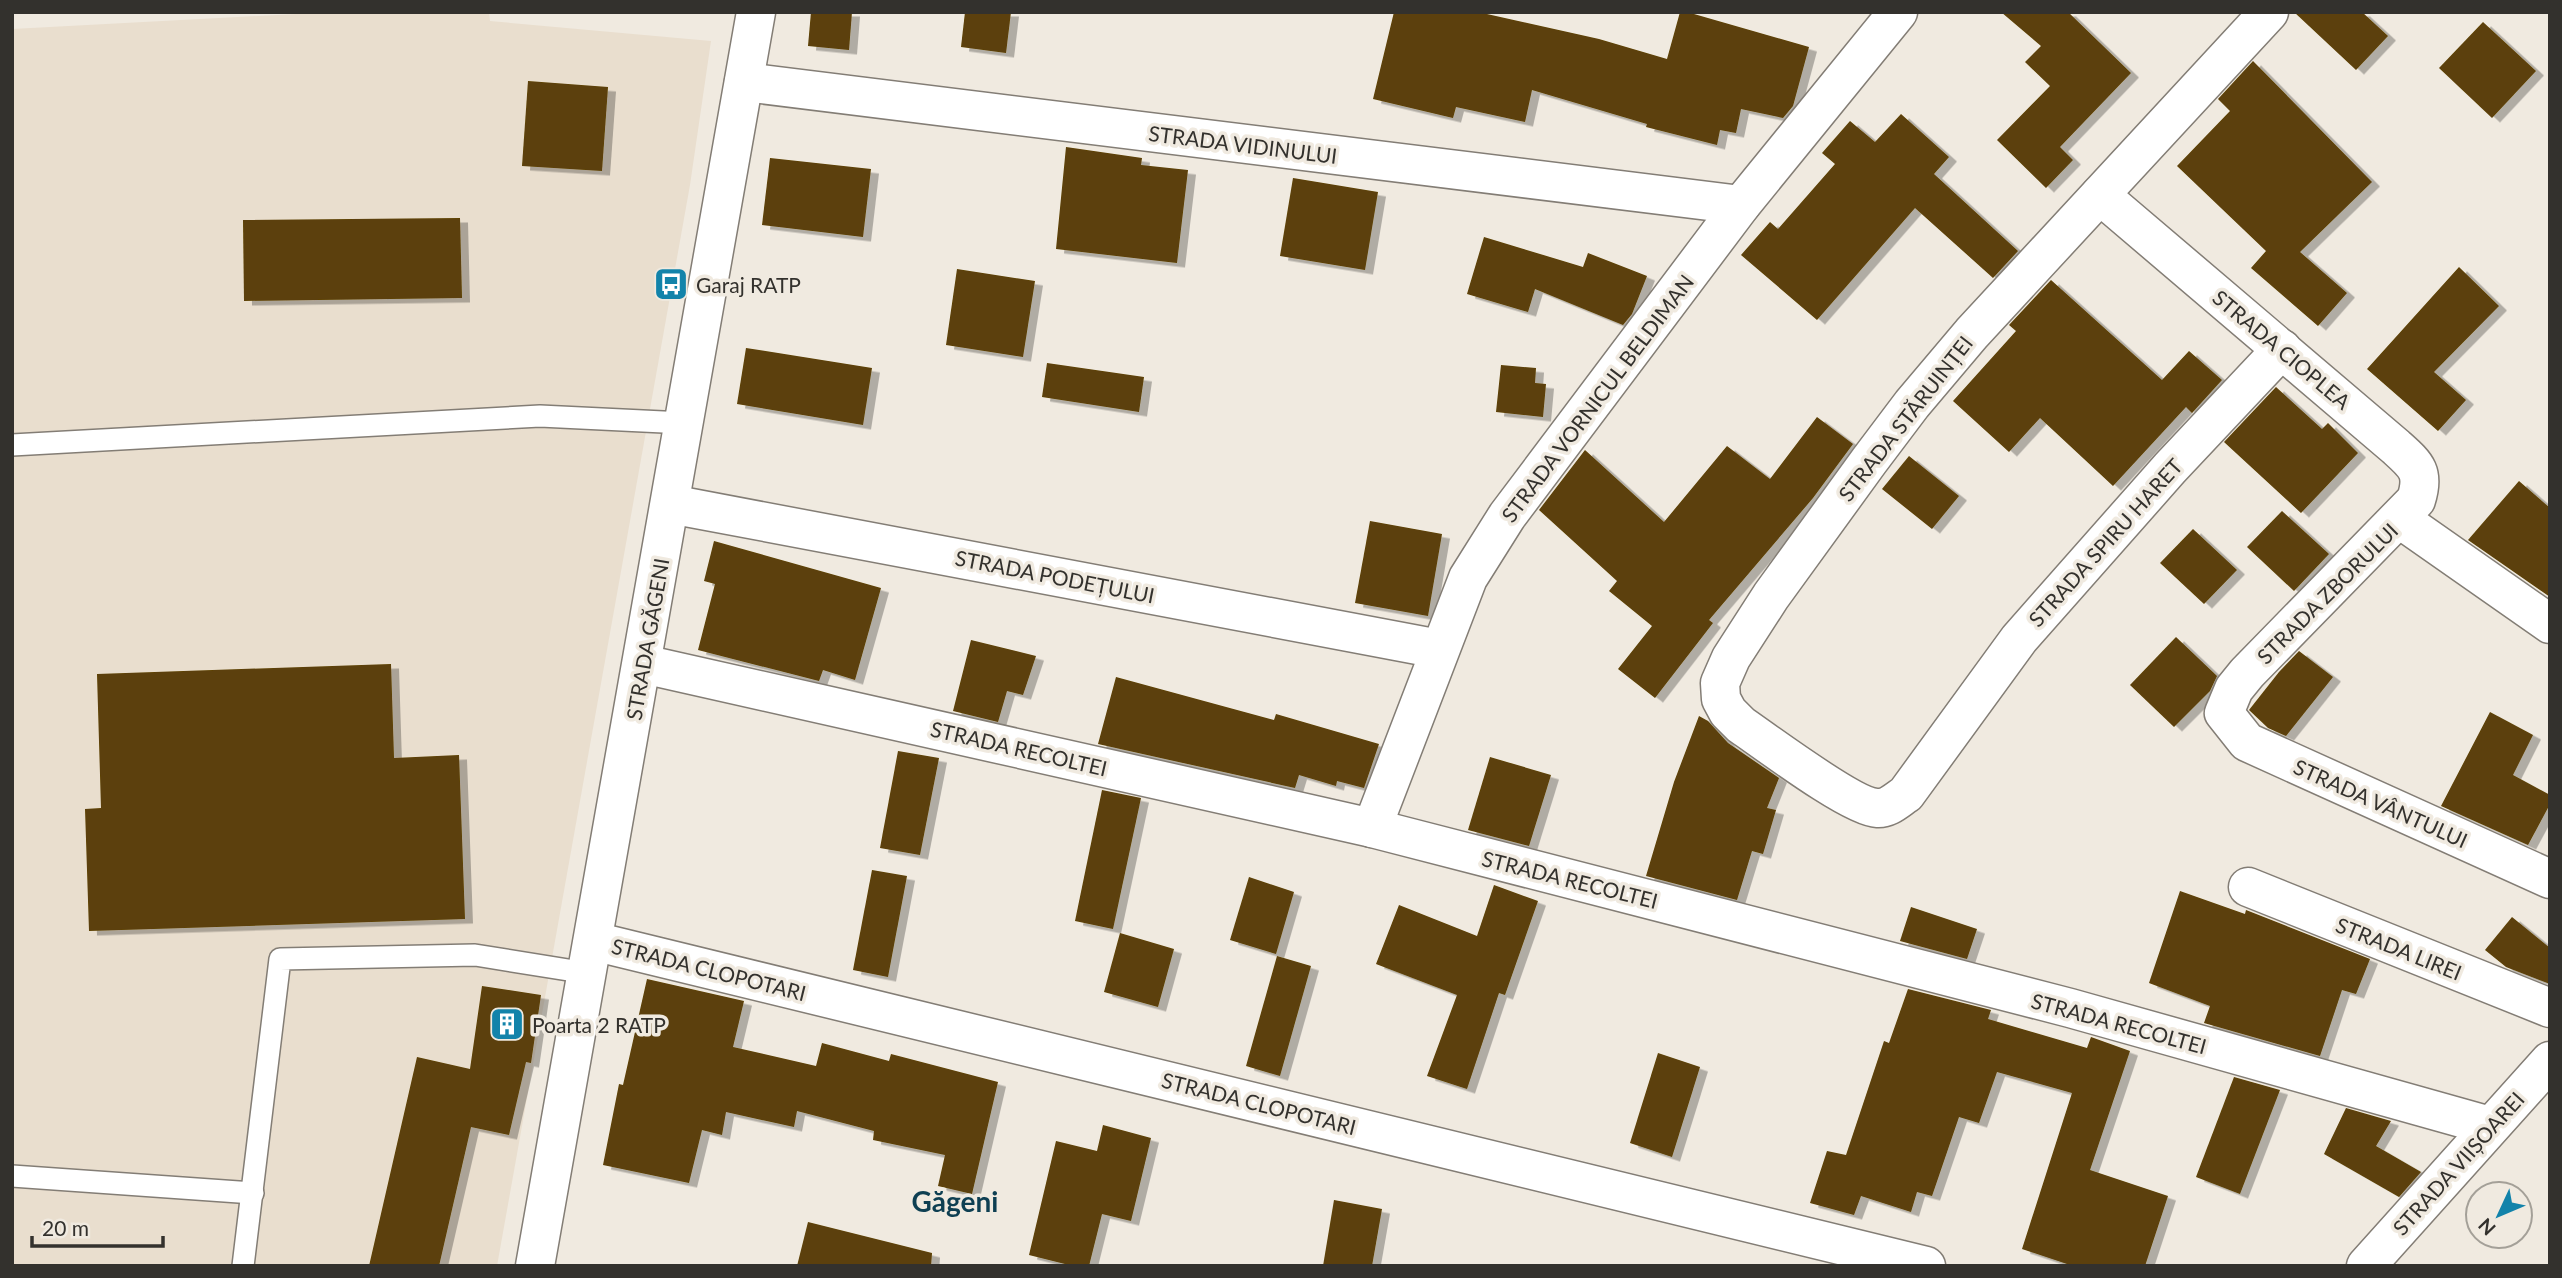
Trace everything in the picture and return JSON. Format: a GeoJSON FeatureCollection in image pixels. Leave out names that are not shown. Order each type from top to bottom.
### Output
{"type":"FeatureCollection","features":[{"type":"Feature","properties":{"kind":"street","name":"STRADA GĂGENI"},"geometry":{"type":"LineString","coordinates":[[535,1266],[756,12]]}},
{"type":"Feature","properties":{"kind":"street","name":"STRADA VORNICUL BELDIMAN"},"geometry":{"type":"LineString","coordinates":[[1372,828],[1468,578],[1507,516],[1741,205],[1898,12]]}},
{"type":"Feature","properties":{"kind":"street","name":"STRADA STĂRUINȚEI"},"geometry":{"type":"LineString","coordinates":[[1940,745],[1906,794],[1888,807],[1876,808],[1837,790],[1741,725],[1728,712],[1721,699],[1720,683],[1731,658],[1771,596],[1912,404],[1972,333],[2269,12]]}},
{"type":"Feature","properties":{"kind":"street","name":"STRADA VIDINULUI"},"geometry":{"type":"LineString","coordinates":[[744,82],[1741,205]]}},
{"type":"Feature","properties":{"kind":"street","name":"STRADA CIOPLEA"},"geometry":{"type":"LineString","coordinates":[[2100,195],[2413,462],[2420,475],[2421,486],[2416,500],[2400,519]]}},
{"type":"Feature","properties":{"kind":"street","name":"STRADA SPIRU HARET"},"geometry":{"type":"LineString","coordinates":[[1940,745],[2019,639],[2170,468],[2282,349]]}},
{"type":"Feature","properties":{"kind":"street","name":"STRADA PODEȚULUI"},"geometry":{"type":"LineString","coordinates":[[670,504],[1439,649]]}},
{"type":"Feature","properties":{"kind":"street","name":"STRADA ZBORULUI"},"geometry":{"type":"LineString","coordinates":[[2224,713],[2234,689],[2247,673],[2400,519],[2550,624]]}},
{"type":"Feature","properties":{"kind":"street","name":"STRADA RECOLTEI"},"geometry":{"type":"LineString","coordinates":[[643,664],[1372,828],[2070,1008],[2490,1126]]}},
{"type":"Feature","properties":{"kind":"street","name":"STRADA VÂNTULUI"},"geometry":{"type":"LineString","coordinates":[[2224,713],[2247,742],[2550,879]]}},
{"type":"Feature","properties":{"kind":"street","name":"STRADA LIREI"},"geometry":{"type":"LineString","coordinates":[[2248,887],[2550,1008]]}},
{"type":"Feature","properties":{"kind":"street","name":"STRADA CLOPOTARI"},"geometry":{"type":"LineString","coordinates":[[590,957],[1926,1266]]}},
{"type":"Feature","properties":{"kind":"street","name":"STRADA VIIȘOAREI"},"geometry":{"type":"LineString","coordinates":[[2366,1266],[2550,1061]]}},
{"type":"Feature","properties":{"kind":"lane"},"geometry":{"type":"LineString","coordinates":[[12,445],[540,416],[684,423]]}},
{"type":"Feature","properties":{"kind":"lane"},"geometry":{"type":"LineString","coordinates":[[243,1266],[280,959],[475,955],[590,957]]}},
{"type":"Feature","properties":{"kind":"lane"},"geometry":{"type":"LineString","coordinates":[[12,1176],[253,1193]]}},
{"type":"Feature","properties":{"kind":"shaded area"},"geometry":{"type":"Polygon","coordinates":[[[334,12],[489,12],[490,21],[711,41],[690,185],[497,1266],[12,1266],[12,29],[334,12]]]}},
{"type":"Feature","properties":{"kind":"building"},"geometry":{"type":"Polygon","coordinates":[[[811,12],[852,12],[849,50],[808,46],[811,12]]]}},
{"type":"Feature","properties":{"kind":"building"},"geometry":{"type":"Polygon","coordinates":[[[965,12],[1011,12],[1006,53],[961,47],[965,12]]]}},
{"type":"Feature","properties":{"kind":"building"},"geometry":{"type":"Polygon","coordinates":[[[1394,12],[1478,12],[1599,39],[1667,59],[1680,12],[1687,12],[1809,47],[1793,106],[1783,118],[1741,109],[1736,133],[1720,130],[1717,145],[1646,127],[1647,124],[1532,90],[1525,122],[1456,107],[1453,118],[1373,99],[1394,12]]]}},
{"type":"Feature","properties":{"kind":"building"},"geometry":{"type":"Polygon","coordinates":[[[2001,12],[2068,12],[2131,73],[2060,147],[2073,160],[2046,188],[1997,140],[2050,86],[2025,62],[2041,46],[2001,12]]]}},
{"type":"Feature","properties":{"kind":"building"},"geometry":{"type":"Polygon","coordinates":[[[2294,12],[2362,12],[2388,36],[2356,70],[2294,12]]]}},
{"type":"Feature","properties":{"kind":"building"},"geometry":{"type":"Polygon","coordinates":[[[2483,22],[2536,71],[2492,118],[2439,68],[2483,22]]]}},
{"type":"Feature","properties":{"kind":"building"},"geometry":{"type":"Polygon","coordinates":[[[2253,61],[2372,182],[2300,252],[2347,293],[2318,326],[2251,268],[2266,251],[2177,166],[2230,111],[2218,99],[2253,61]]]}},
{"type":"Feature","properties":{"kind":"building"},"geometry":{"type":"Polygon","coordinates":[[[528,81],[608,87],[602,171],[522,166],[528,81]]]}},
{"type":"Feature","properties":{"kind":"building"},"geometry":{"type":"Polygon","coordinates":[[[1901,114],[1949,157],[1934,174],[2018,251],[1993,278],[1915,208],[1817,320],[1741,255],[1770,222],[1778,229],[1835,164],[1822,153],[1850,121],[1875,142],[1901,114]]]}},
{"type":"Feature","properties":{"kind":"building"},"geometry":{"type":"Polygon","coordinates":[[[1066,147],[1142,158],[1141,165],[1188,170],[1177,263],[1056,249],[1066,147]]]}},
{"type":"Feature","properties":{"kind":"building"},"geometry":{"type":"Polygon","coordinates":[[[770,158],[871,169],[863,237],[762,225],[770,158]]]}},
{"type":"Feature","properties":{"kind":"building"},"geometry":{"type":"Polygon","coordinates":[[[1293,178],[1378,192],[1365,270],[1280,256],[1293,178]]]}},
{"type":"Feature","properties":{"kind":"building"},"geometry":{"type":"Polygon","coordinates":[[[460,218],[462,298],[244,301],[243,220],[460,218]]]}},
{"type":"Feature","properties":{"kind":"building"},"geometry":{"type":"Polygon","coordinates":[[[1484,237],[1583,267],[1588,253],[1647,276],[1632,314],[1623,325],[1535,289],[1528,312],[1467,294],[1484,237]]]}},
{"type":"Feature","properties":{"kind":"building"},"geometry":{"type":"Polygon","coordinates":[[[2459,267],[2499,306],[2434,372],[2466,400],[2438,431],[2367,369],[2459,267]]]}},
{"type":"Feature","properties":{"kind":"building"},"geometry":{"type":"Polygon","coordinates":[[[957,269],[1035,281],[1023,357],[946,345],[957,269]]]}},
{"type":"Feature","properties":{"kind":"building"},"geometry":{"type":"Polygon","coordinates":[[[2051,280],[2162,380],[2189,351],[2222,380],[2192,413],[2186,407],[2113,486],[2040,418],[2009,452],[1953,401],[2016,331],[2009,325],[2051,280]]]}},
{"type":"Feature","properties":{"kind":"building"},"geometry":{"type":"Polygon","coordinates":[[[746,348],[872,368],[863,425],[737,404],[746,348]]]}},
{"type":"Feature","properties":{"kind":"building"},"geometry":{"type":"Polygon","coordinates":[[[1047,363],[1144,377],[1139,412],[1042,397],[1047,363]]]}},
{"type":"Feature","properties":{"kind":"building"},"geometry":{"type":"Polygon","coordinates":[[[1501,365],[1536,368],[1535,383],[1546,384],[1543,417],[1496,412],[1501,365]]]}},
{"type":"Feature","properties":{"kind":"building"},"geometry":{"type":"Polygon","coordinates":[[[2276,387],[2322,429],[2328,423],[2358,453],[2301,513],[2224,442],[2276,387]]]}},
{"type":"Feature","properties":{"kind":"building"},"geometry":{"type":"Polygon","coordinates":[[[1817,417],[1853,444],[1813,498],[1709,620],[1713,623],[1655,698],[1618,669],[1652,626],[1609,591],[1617,581],[1539,510],[1585,450],[1664,522],[1727,446],[1770,479],[1817,417]]]}},
{"type":"Feature","properties":{"kind":"building"},"geometry":{"type":"Polygon","coordinates":[[[1909,456],[1959,496],[1932,529],[1882,489],[1909,456]]]}},
{"type":"Feature","properties":{"kind":"building"},"geometry":{"type":"Polygon","coordinates":[[[2519,481],[2550,508],[2550,597],[2468,540],[2519,481]]]}},
{"type":"Feature","properties":{"kind":"building"},"geometry":{"type":"Polygon","coordinates":[[[2282,511],[2329,554],[2294,591],[2247,547],[2282,511]]]}},
{"type":"Feature","properties":{"kind":"building"},"geometry":{"type":"Polygon","coordinates":[[[1370,521],[1442,534],[1428,616],[1355,603],[1370,521]]]}},
{"type":"Feature","properties":{"kind":"building"},"geometry":{"type":"Polygon","coordinates":[[[2193,529],[2237,570],[2204,604],[2160,563],[2193,529]]]}},
{"type":"Feature","properties":{"kind":"building"},"geometry":{"type":"Polygon","coordinates":[[[714,541],[881,588],[855,680],[823,670],[819,681],[698,650],[715,584],[704,581],[714,541]]]}},
{"type":"Feature","properties":{"kind":"building"},"geometry":{"type":"Polygon","coordinates":[[[2176,637],[2217,676],[2210,691],[2174,727],[2130,685],[2176,637]]]}},
{"type":"Feature","properties":{"kind":"building"},"geometry":{"type":"Polygon","coordinates":[[[971,640],[1036,656],[1023,695],[1007,691],[998,722],[953,711],[971,640]]]}},
{"type":"Feature","properties":{"kind":"building"},"geometry":{"type":"Polygon","coordinates":[[[2299,651],[2333,677],[2286,736],[2268,728],[2249,710],[2299,651]]]}},
{"type":"Feature","properties":{"kind":"building"},"geometry":{"type":"Polygon","coordinates":[[[391,664],[394,758],[459,755],[465,919],[89,931],[85,809],[101,808],[97,674],[391,664]]]}},
{"type":"Feature","properties":{"kind":"building"},"geometry":{"type":"Polygon","coordinates":[[[1116,677],[1274,720],[1276,714],[1379,744],[1364,788],[1337,781],[1336,786],[1299,775],[1295,788],[1098,744],[1116,677]]]}},
{"type":"Feature","properties":{"kind":"building"},"geometry":{"type":"Polygon","coordinates":[[[2490,712],[2533,735],[2513,775],[2550,795],[2550,804],[2528,845],[2441,806],[2490,712]]]}},
{"type":"Feature","properties":{"kind":"building"},"geometry":{"type":"Polygon","coordinates":[[[1699,716],[1708,721],[1728,743],[1779,778],[1767,808],[1776,810],[1763,854],[1752,851],[1737,900],[1646,876],[1674,782],[1699,716]]]}},
{"type":"Feature","properties":{"kind":"building"},"geometry":{"type":"Polygon","coordinates":[[[898,751],[939,758],[920,855],[880,848],[898,751]]]}},
{"type":"Feature","properties":{"kind":"building"},"geometry":{"type":"Polygon","coordinates":[[[1490,757],[1551,775],[1529,846],[1468,830],[1490,757]]]}},
{"type":"Feature","properties":{"kind":"building"},"geometry":{"type":"Polygon","coordinates":[[[1102,790],[1141,798],[1113,929],[1075,921],[1102,790]]]}},
{"type":"Feature","properties":{"kind":"building"},"geometry":{"type":"Polygon","coordinates":[[[872,870],[907,876],[888,977],[853,970],[872,870]]]}},
{"type":"Feature","properties":{"kind":"building"},"geometry":{"type":"Polygon","coordinates":[[[1249,877],[1294,892],[1276,954],[1230,940],[1249,877]]]}},
{"type":"Feature","properties":{"kind":"building"},"geometry":{"type":"Polygon","coordinates":[[[1494,885],[1538,901],[1505,995],[1499,993],[1467,1089],[1427,1076],[1457,995],[1376,964],[1399,905],[1477,936],[1494,885]]]}},
{"type":"Feature","properties":{"kind":"building"},"geometry":{"type":"Polygon","coordinates":[[[2180,891],[2245,914],[2246,910],[2370,959],[2356,994],[2342,990],[2320,1056],[2204,1023],[2210,1006],[2149,983],[2180,891]]]}},
{"type":"Feature","properties":{"kind":"building"},"geometry":{"type":"Polygon","coordinates":[[[1911,907],[1977,929],[1967,959],[1900,941],[1911,907]]]}},
{"type":"Feature","properties":{"kind":"building"},"geometry":{"type":"Polygon","coordinates":[[[2512,917],[2550,948],[2550,984],[2506,967],[2485,950],[2512,917]]]}},
{"type":"Feature","properties":{"kind":"building"},"geometry":{"type":"Polygon","coordinates":[[[1120,933],[1174,949],[1158,1007],[1104,992],[1120,933]]]}},
{"type":"Feature","properties":{"kind":"building"},"geometry":{"type":"Polygon","coordinates":[[[1277,956],[1311,966],[1280,1076],[1246,1066],[1277,956]]]}},
{"type":"Feature","properties":{"kind":"building"},"geometry":{"type":"Polygon","coordinates":[[[647,979],[744,1001],[733,1047],[816,1066],[822,1043],[889,1061],[891,1054],[998,1082],[972,1194],[938,1186],[945,1155],[873,1140],[874,1131],[797,1111],[794,1127],[726,1112],[722,1135],[702,1130],[689,1183],[603,1165],[619,1084],[623,1085],[647,979]]]}},
{"type":"Feature","properties":{"kind":"building"},"geometry":{"type":"Polygon","coordinates":[[[482,986],[541,995],[531,1063],[526,1062],[509,1135],[471,1127],[439,1266],[369,1266],[417,1057],[470,1069],[482,986]]]}},
{"type":"Feature","properties":{"kind":"building"},"geometry":{"type":"Polygon","coordinates":[[[1908,989],[1991,1010],[1988,1019],[2087,1048],[2091,1037],[2130,1051],[2090,1170],[2168,1196],[2145,1266],[2073,1266],[2022,1249],[2072,1093],[1997,1072],[1979,1123],[1959,1117],[1932,1196],[1917,1192],[1911,1212],[1861,1196],[1854,1215],[1810,1203],[1827,1151],[1846,1155],[1884,1041],[1889,1043],[1908,989]]]}},
{"type":"Feature","properties":{"kind":"building"},"geometry":{"type":"Polygon","coordinates":[[[1658,1053],[1700,1067],[1672,1157],[1630,1143],[1658,1053]]]}},
{"type":"Feature","properties":{"kind":"building"},"geometry":{"type":"Polygon","coordinates":[[[2234,1077],[2280,1090],[2240,1194],[2196,1177],[2234,1077]]]}},
{"type":"Feature","properties":{"kind":"building"},"geometry":{"type":"Polygon","coordinates":[[[2346,1108],[2391,1121],[2376,1146],[2421,1172],[2399,1197],[2324,1154],[2346,1108]]]}},
{"type":"Feature","properties":{"kind":"building"},"geometry":{"type":"Polygon","coordinates":[[[1103,1125],[1151,1138],[1131,1221],[1102,1214],[1089,1266],[1073,1266],[1029,1255],[1056,1141],[1097,1151],[1103,1125]]]}},
{"type":"Feature","properties":{"kind":"building"},"geometry":{"type":"Polygon","coordinates":[[[1334,1200],[1382,1209],[1372,1266],[1323,1266],[1334,1200]]]}},
{"type":"Feature","properties":{"kind":"building"},"geometry":{"type":"Polygon","coordinates":[[[808,1222],[932,1253],[931,1266],[797,1266],[808,1222]]]}},
{"type":"Feature","properties":{"kind":"place","name":"Garaj RATP"},"geometry":{"type":"Point","coordinates":[671,284]}},
{"type":"Feature","properties":{"kind":"place","name":"Poarta 2 RATP"},"geometry":{"type":"Point","coordinates":[507,1024]}},
{"type":"Feature","properties":{"kind":"district","name":"Găgeni"},"geometry":{"type":"Point","coordinates":[955,1201]}}]}
